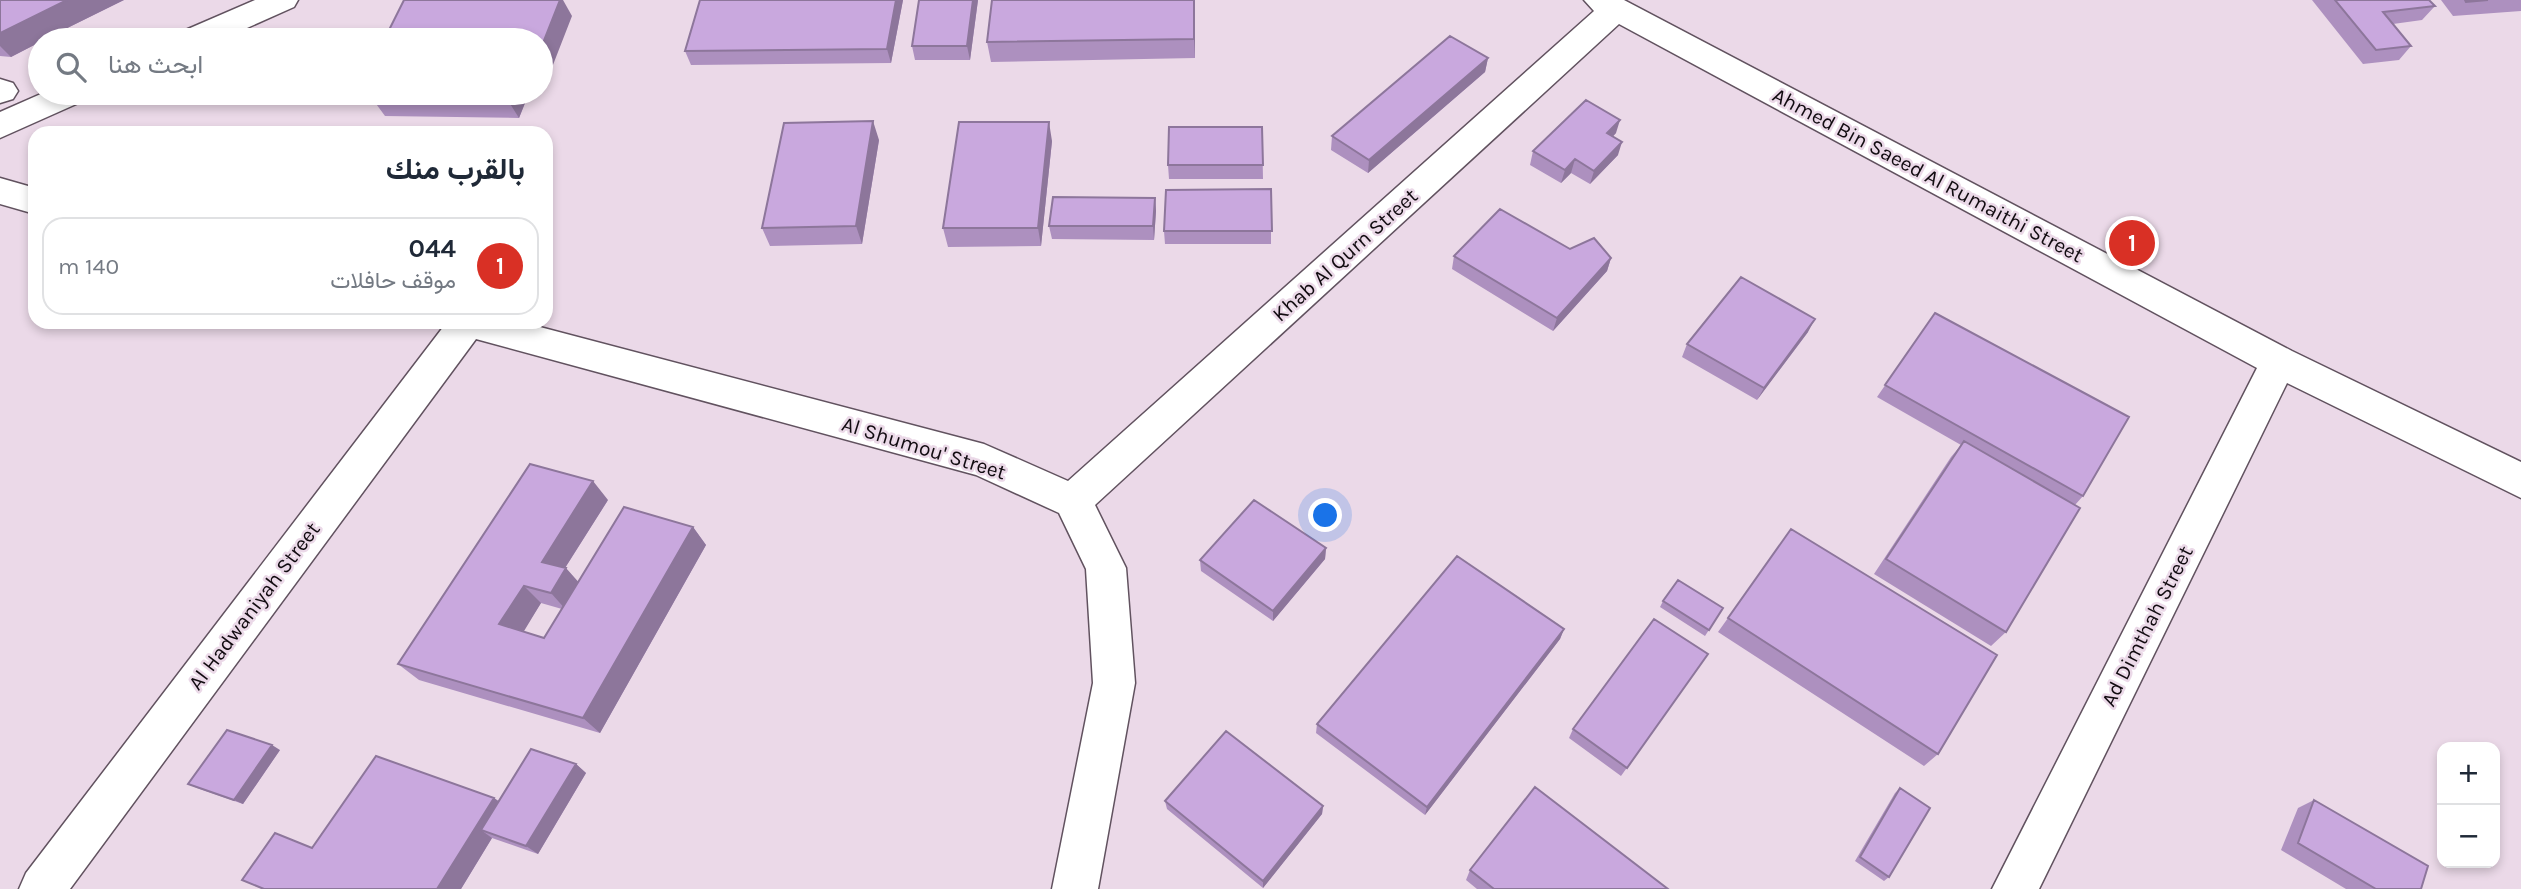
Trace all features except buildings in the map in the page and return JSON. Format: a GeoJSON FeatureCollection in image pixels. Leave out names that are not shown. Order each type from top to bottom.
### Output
{"type":"FeatureCollection","features":[{"type":"Feature","properties":{"kind":"street"},"geometry":{"type":"LineString","coordinates":[[219,28],[283,0]]}},
{"type":"Feature","properties":{"kind":"street","name":"Ahmed Bin Saeed Al Rumaithi Street"},"geometry":{"type":"LineString","coordinates":[[1607,5],[2279,362],[2521,481]]}},
{"type":"Feature","properties":{"kind":"street","name":"Khab Al Qurn Street"},"geometry":{"type":"LineString","coordinates":[[1073,501],[1607,5]]}},
{"type":"Feature","properties":{"kind":"street"},"geometry":{"type":"LineString","coordinates":[[0,126],[46,105]]}},
{"type":"Feature","properties":{"kind":"street"},"geometry":{"type":"LineString","coordinates":[[0,191],[28,199]]}},
{"type":"Feature","properties":{"kind":"street","name":"Al Hadwaniyah Street"},"geometry":{"type":"LineString","coordinates":[[42,889],[462,329]]}},
{"type":"Feature","properties":{"kind":"street","name":"Al Shumou' Street"},"geometry":{"type":"LineString","coordinates":[[493,329],[984,461],[1073,501]]}},
{"type":"Feature","properties":{"kind":"street","name":"Ad Dimthah Street"},"geometry":{"type":"LineString","coordinates":[[2015,889],[2279,362]]}},
{"type":"Feature","properties":{"kind":"street"},"geometry":{"type":"LineString","coordinates":[[1073,501],[1106,568],[1114,683],[1075,889]]}},
{"type":"Feature","properties":{"kind":"place","name":"044"},"geometry":{"type":"Point","coordinates":[2132,243]}}]}
